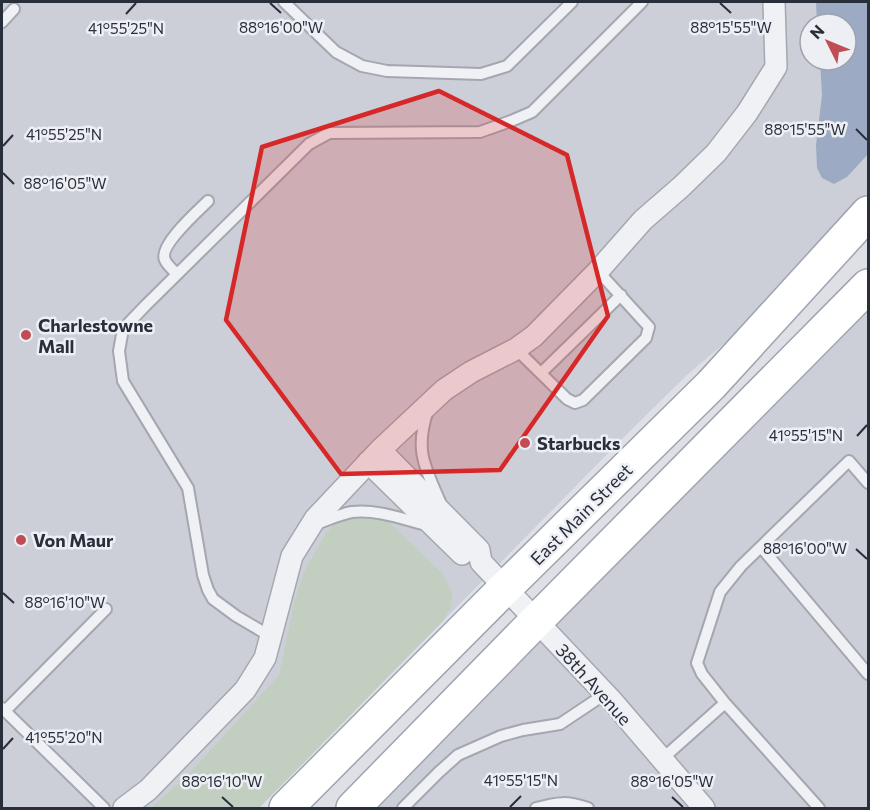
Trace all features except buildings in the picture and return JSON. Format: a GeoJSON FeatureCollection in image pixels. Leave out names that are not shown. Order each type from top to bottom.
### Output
{"type":"FeatureCollection","features":[{"type":"Feature","properties":{"kind":"main road","name":"East Main Street"},"geometry":{"type":"LineString","coordinates":[[286,808],[711,385],[868,213]]}},
{"type":"Feature","properties":{"kind":"main road"},"geometry":{"type":"LineString","coordinates":[[353,808],[868,286]]}},
{"type":"Feature","properties":{"kind":"street"},"geometry":{"type":"LineString","coordinates":[[124,808],[148,790],[245,690],[265,658],[292,556],[315,519],[374,456],[444,390],[471,372],[516,349],[534,336],[598,272],[643,220],[716,153],[753,104],[776,67],[774,2]]}},
{"type":"Feature","properties":{"kind":"street","name":"38th Avenue"},"geometry":{"type":"LineString","coordinates":[[374,456],[442,523],[479,550],[481,562],[605,694],[704,808]]}},
{"type":"Feature","properties":{"kind":"lane"},"geometry":{"type":"LineString","coordinates":[[284,2],[336,52],[362,66],[387,71],[481,74],[507,66],[572,2]]}},
{"type":"Feature","properties":{"kind":"lane"},"geometry":{"type":"LineString","coordinates":[[270,636],[213,599],[203,575],[188,488],[123,381],[119,351],[123,329],[309,144],[329,133],[480,132],[532,112],[642,2]]}},
{"type":"Feature","properties":{"kind":"lane"},"geometry":{"type":"LineString","coordinates":[[2,22],[14,9]]}},
{"type":"Feature","properties":{"kind":"lane"},"geometry":{"type":"LineString","coordinates":[[177,274],[164,259],[168,242],[208,201]]}},
{"type":"Feature","properties":{"kind":"lane"},"geometry":{"type":"LineString","coordinates":[[516,349],[567,399],[575,403],[584,400],[646,338],[649,327],[598,272]]}},
{"type":"Feature","properties":{"kind":"lane"},"geometry":{"type":"LineString","coordinates":[[541,373],[621,296]]}},
{"type":"Feature","properties":{"kind":"lane"},"geometry":{"type":"LineString","coordinates":[[310,526],[354,512],[442,523],[422,451],[422,429],[430,403]]}},
{"type":"Feature","properties":{"kind":"lane"},"geometry":{"type":"LineString","coordinates":[[819,808],[725,703],[702,674],[697,663],[720,592],[741,566],[849,460],[868,483]]}},
{"type":"Feature","properties":{"kind":"lane"},"geometry":{"type":"LineString","coordinates":[[760,547],[868,674]]}},
{"type":"Feature","properties":{"kind":"lane"},"geometry":{"type":"LineString","coordinates":[[104,808],[3,710],[106,609]]}},
{"type":"Feature","properties":{"kind":"lane"},"geometry":{"type":"LineString","coordinates":[[403,808],[458,755],[501,736],[560,724],[605,694]]}},
{"type":"Feature","properties":{"kind":"lane"},"geometry":{"type":"LineString","coordinates":[[661,760],[725,703]]}},
{"type":"Feature","properties":{"kind":"lane"},"geometry":{"type":"LineString","coordinates":[[536,808],[556,803],[572,803],[588,808]]}},
{"type":"Feature","properties":{"kind":"highlighted area"},"geometry":{"type":"Polygon","coordinates":[[[439,91],[567,155],[608,316],[500,470],[341,474],[226,320],[262,147],[439,91]]]}},
{"type":"Feature","properties":{"kind":"shaded area","name":"Charlestowne Mall"},"geometry":{"type":"Polygon","coordinates":[[[2,2],[868,2],[868,202],[750,322],[688,374],[628,433],[259,808],[2,808],[2,2]]]}},
{"type":"Feature","properties":{"kind":"shaded area"},"geometry":{"type":"Polygon","coordinates":[[[868,297],[868,808],[713,808],[549,621],[868,297]]]}},
{"type":"Feature","properties":{"kind":"shaded area"},"geometry":{"type":"Polygon","coordinates":[[[534,633],[691,808],[366,808],[534,633]]]}},
{"type":"Feature","properties":{"kind":"green space"},"geometry":{"type":"Polygon","coordinates":[[[361,515],[372,516],[390,523],[443,574],[452,593],[451,607],[443,621],[259,808],[151,808],[187,776],[279,675],[294,603],[304,572],[326,533],[334,524],[361,515]]]}},
{"type":"Feature","properties":{"kind":"water"},"geometry":{"type":"Polygon","coordinates":[[[816,2],[868,2],[868,154],[847,177],[834,184],[822,178],[817,168],[816,145],[822,95],[821,72],[858,72],[858,12],[816,12],[816,2]]]}},
{"type":"Feature","properties":{"kind":"place","name":"Charlestowne Mall"},"geometry":{"type":"Point","coordinates":[26,335]}},
{"type":"Feature","properties":{"kind":"place","name":"Starbucks"},"geometry":{"type":"Point","coordinates":[525,443]}},
{"type":"Feature","properties":{"kind":"place","name":"Von Maur"},"geometry":{"type":"Point","coordinates":[21,540]}}]}
